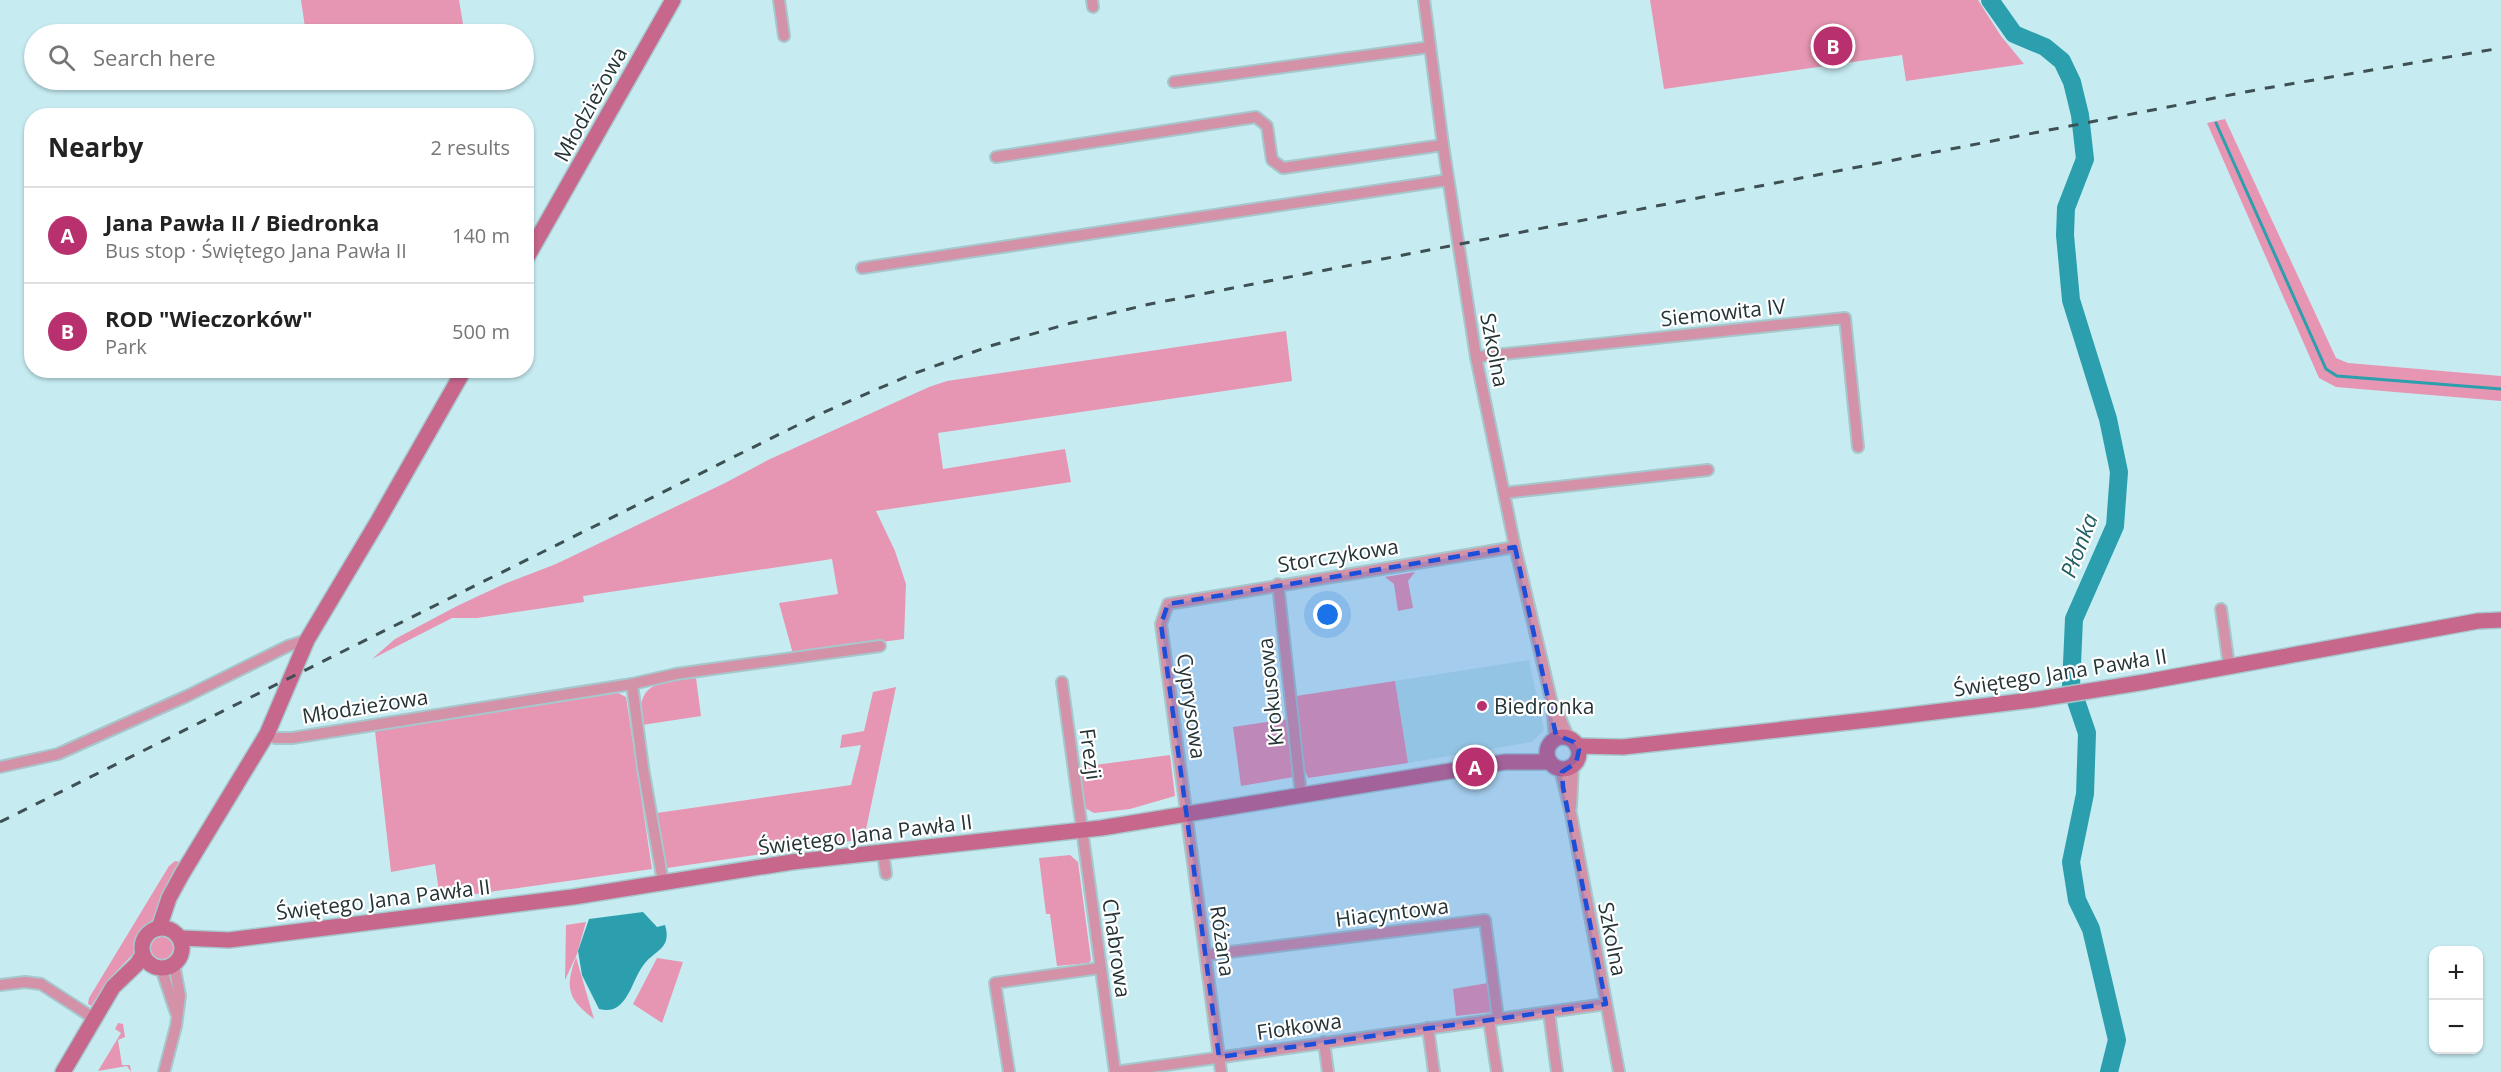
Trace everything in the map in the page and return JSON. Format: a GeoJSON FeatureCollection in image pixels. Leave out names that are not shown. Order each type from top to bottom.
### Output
{"type":"FeatureCollection","features":[{"type":"Feature","properties":{"kind":"street","name":"Młodzieżowa"},"geometry":{"type":"LineString","coordinates":[[534,245],[673,0]]}},
{"type":"Feature","properties":{"kind":"street"},"geometry":{"type":"LineString","coordinates":[[779,0],[784,36]]}},
{"type":"Feature","properties":{"kind":"street","name":"Szkolna"},"geometry":{"type":"LineString","coordinates":[[1424,0],[1448,180],[1476,357],[1515,546],[1552,703],[1556,708],[1564,754],[1570,814],[1619,1072]]}},
{"type":"Feature","properties":{"kind":"street"},"geometry":{"type":"LineString","coordinates":[[1174,82],[1430,47]]}},
{"type":"Feature","properties":{"kind":"street"},"geometry":{"type":"LineString","coordinates":[[996,157],[1256,117],[1267,126],[1272,160],[1283,168],[1443,145]]}},
{"type":"Feature","properties":{"kind":"street"},"geometry":{"type":"LineString","coordinates":[[862,268],[1448,180]]}},
{"type":"Feature","properties":{"kind":"street","name":"Siemowita IV"},"geometry":{"type":"LineString","coordinates":[[1476,357],[1845,318],[1858,447]]}},
{"type":"Feature","properties":{"kind":"street","name":"Młodzieżowa"},"geometry":{"type":"LineString","coordinates":[[459,378],[307,640],[267,734],[275,738],[292,738],[632,684],[676,674],[880,646]]}},
{"type":"Feature","properties":{"kind":"street"},"geometry":{"type":"LineString","coordinates":[[1504,493],[1708,470]]}},
{"type":"Feature","properties":{"kind":"street","name":"Storczykowa"},"geometry":{"type":"LineString","coordinates":[[1168,604],[1515,546]]}},
{"type":"Feature","properties":{"kind":"street","name":"Krokusowa"},"geometry":{"type":"LineString","coordinates":[[1278,584],[1301,795]]}},
{"type":"Feature","properties":{"kind":"street","name":"Cyprysowa"},"geometry":{"type":"LineString","coordinates":[[1168,604],[1161,624],[1186,814]]}},
{"type":"Feature","properties":{"kind":"street"},"geometry":{"type":"LineString","coordinates":[[2221,609],[2229,666]]}},
{"type":"Feature","properties":{"kind":"street","name":"Świętego Jana Pawła II"},"geometry":{"type":"LineString","coordinates":[[106,1000],[169,950],[229,940],[565,898],[792,862],[1081,830],[1564,754],[2032,700],[2478,621],[2501,620]]}},
{"type":"Feature","properties":{"kind":"street"},"geometry":{"type":"LineString","coordinates":[[0,767],[58,754],[186,696],[288,646],[307,640]]}},
{"type":"Feature","properties":{"kind":"street","name":"Frezji"},"geometry":{"type":"LineString","coordinates":[[1062,682],[1081,830]]}},
{"type":"Feature","properties":{"kind":"street"},"geometry":{"type":"LineString","coordinates":[[632,684],[643,768],[663,882]]}},
{"type":"Feature","properties":{"kind":"street"},"geometry":{"type":"LineString","coordinates":[[164,1072],[177,1016],[169,950],[169,897],[267,734]]}},
{"type":"Feature","properties":{"kind":"street","name":"Różana"},"geometry":{"type":"LineString","coordinates":[[1186,814],[1221,1072]]}},
{"type":"Feature","properties":{"kind":"street","name":"Chabrowa"},"geometry":{"type":"LineString","coordinates":[[1081,830],[1115,1072]]}},
{"type":"Feature","properties":{"kind":"street"},"geometry":{"type":"LineString","coordinates":[[883,853],[886,874]]}},
{"type":"Feature","properties":{"kind":"street","name":"Hiacyntowa"},"geometry":{"type":"LineString","coordinates":[[1206,956],[1485,920],[1494,1019]]}},
{"type":"Feature","properties":{"kind":"street"},"geometry":{"type":"LineString","coordinates":[[63,1072],[113,987],[137,964],[143,954],[145,937],[169,950]]}},
{"type":"Feature","properties":{"kind":"street"},"geometry":{"type":"LineString","coordinates":[[143,954],[169,950]]}},
{"type":"Feature","properties":{"kind":"street"},"geometry":{"type":"LineString","coordinates":[[1009,1072],[995,983],[1100,968]]}},
{"type":"Feature","properties":{"kind":"street"},"geometry":{"type":"LineString","coordinates":[[0,985],[25,982],[41,984],[96,1019]]}},
{"type":"Feature","properties":{"kind":"street","name":"Fiołkowa"},"geometry":{"type":"LineString","coordinates":[[1115,1072],[1606,1004]]}},
{"type":"Feature","properties":{"kind":"street"},"geometry":{"type":"LineString","coordinates":[[1549,1013],[1557,1072]]}},
{"type":"Feature","properties":{"kind":"street"},"geometry":{"type":"LineString","coordinates":[[1494,1019],[1497,1072]]}},
{"type":"Feature","properties":{"kind":"street"},"geometry":{"type":"LineString","coordinates":[[1428,1028],[1434,1072]]}},
{"type":"Feature","properties":{"kind":"street"},"geometry":{"type":"LineString","coordinates":[[1324,1042],[1328,1072]]}},
{"type":"Feature","properties":{"kind":"highlighted area"},"geometry":{"type":"Polygon","coordinates":[[[1515,547],[1556,735],[1574,742],[1579,750],[1576,763],[1562,772],[1563,787],[1606,1004],[1219,1057],[1161,624],[1168,604],[1515,547]]]}},
{"type":"Feature","properties":{"kind":"shaded area"},"geometry":{"type":"Polygon","coordinates":[[[301,0],[459,0],[463,24],[305,24],[301,0]]]}},
{"type":"Feature","properties":{"kind":"shaded area"},"geometry":{"type":"Polygon","coordinates":[[[1650,0],[1978,0],[2001,36],[2024,64],[1906,81],[1902,55],[1664,89],[1650,0]]]}},
{"type":"Feature","properties":{"kind":"shaded area"},"geometry":{"type":"Polygon","coordinates":[[[2225,119],[2336,358],[2348,363],[2501,376],[2501,401],[2336,387],[2319,378],[2207,123],[2225,119]]]}},
{"type":"Feature","properties":{"kind":"shaded area"},"geometry":{"type":"Polygon","coordinates":[[[1286,331],[1292,381],[938,433],[943,469],[1065,449],[1071,482],[876,511],[895,551],[906,584],[904,639],[793,654],[779,603],[838,594],[832,559],[583,596],[584,602],[477,618],[452,618],[372,659],[395,639],[457,606],[504,584],[556,564],[768,460],[929,387],[947,381],[1286,331]]]}},
{"type":"Feature","properties":{"kind":"shaded area"},"geometry":{"type":"Polygon","coordinates":[[[1415,572],[1408,581],[1413,608],[1398,611],[1394,584],[1385,577],[1415,572]]]}},
{"type":"Feature","properties":{"kind":"shaded area"},"geometry":{"type":"Polygon","coordinates":[[[1529,660],[1544,730],[1532,742],[1408,763],[1395,681],[1529,660]]]}},
{"type":"Feature","properties":{"kind":"shaded area"},"geometry":{"type":"Polygon","coordinates":[[[696,678],[701,716],[642,725],[643,699],[653,686],[696,678]]]}},
{"type":"Feature","properties":{"kind":"shaded area"},"geometry":{"type":"Polygon","coordinates":[[[1395,681],[1408,763],[1308,778],[1304,768],[1296,696],[1395,681]]]}},
{"type":"Feature","properties":{"kind":"shaded area"},"geometry":{"type":"Polygon","coordinates":[[[896,687],[864,839],[667,868],[657,813],[851,785],[861,745],[840,748],[842,735],[864,731],[873,692],[896,687]]]}},
{"type":"Feature","properties":{"kind":"shaded area"},"geometry":{"type":"Polygon","coordinates":[[[618,693],[626,697],[652,869],[440,899],[435,864],[391,872],[375,731],[618,693]]]}},
{"type":"Feature","properties":{"kind":"shaded area"},"geometry":{"type":"Polygon","coordinates":[[[1288,719],[1294,777],[1241,786],[1233,727],[1288,719]]]}},
{"type":"Feature","properties":{"kind":"shaded area"},"geometry":{"type":"Polygon","coordinates":[[[1170,755],[1175,796],[1130,809],[1094,813],[1085,808],[1080,767],[1170,755]]]}},
{"type":"Feature","properties":{"kind":"shaded area"},"geometry":{"type":"Polygon","coordinates":[[[1070,855],[1078,862],[1091,960],[1089,963],[1057,966],[1050,914],[1046,914],[1039,858],[1070,855]]]}},
{"type":"Feature","properties":{"kind":"shaded area"},"geometry":{"type":"Polygon","coordinates":[[[175,861],[180,862],[154,919],[142,928],[136,937],[133,954],[110,978],[91,1006],[88,1004],[89,998],[169,866],[175,861]]]}},
{"type":"Feature","properties":{"kind":"shaded area"},"geometry":{"type":"Polygon","coordinates":[[[586,922],[577,954],[565,980],[566,925],[586,922]]]}},
{"type":"Feature","properties":{"kind":"shaded area"},"geometry":{"type":"Polygon","coordinates":[[[162,937],[170,940],[173,948],[170,956],[162,959],[154,956],[151,948],[154,940],[162,937]]]}},
{"type":"Feature","properties":{"kind":"shaded area"},"geometry":{"type":"Polygon","coordinates":[[[576,957],[594,1019],[578,1005],[571,992],[570,977],[576,957]]]}},
{"type":"Feature","properties":{"kind":"shaded area"},"geometry":{"type":"Polygon","coordinates":[[[657,958],[683,962],[662,1023],[633,1004],[657,958]]]}},
{"type":"Feature","properties":{"kind":"shaded area"},"geometry":{"type":"Polygon","coordinates":[[[1488,983],[1492,1012],[1456,1016],[1453,989],[1488,983]]]}},
{"type":"Feature","properties":{"kind":"shaded area"},"geometry":{"type":"Polygon","coordinates":[[[118,1023],[123,1024],[125,1037],[118,1040],[122,1065],[130,1065],[131,1072],[127,1066],[98,1071],[121,1033],[115,1029],[118,1023]]]}},
{"type":"Feature","properties":{"kind":"water"},"geometry":{"type":"Polygon","coordinates":[[[643,912],[657,927],[665,925],[667,933],[665,944],[645,963],[623,1002],[609,1010],[599,1009],[582,975],[578,951],[589,919],[643,912]]]}},
{"type":"Feature","properties":{"kind":"waterway","name":"Płonka"},"geometry":{"type":"LineString","coordinates":[[1990,0],[2014,34],[2045,47],[2062,61],[2072,82],[2080,115],[2085,159],[2066,208],[2065,235],[2071,300],[2108,419],[2119,472],[2115,526],[2074,619],[2071,686],[2087,733],[2085,794],[2071,862],[2077,900],[2091,929],[2117,1040],[2109,1072]]}},
{"type":"Feature","properties":{"kind":"waterway"},"geometry":{"type":"LineString","coordinates":[[2216,123],[2326,369],[2337,376],[2501,389]]}},
{"type":"Feature","properties":{"kind":"railway"},"geometry":{"type":"LineString","coordinates":[[0,822],[822,413],[910,375],[990,346],[1150,304],[2261,89],[2501,48]]}},
{"type":"Feature","properties":{"kind":"place","name":"ROD \"Wieczorków\""},"geometry":{"type":"Point","coordinates":[1833,46]}},
{"type":"Feature","properties":{"kind":"place","name":"Biedronka"},"geometry":{"type":"Point","coordinates":[1482,706]}},
{"type":"Feature","properties":{"kind":"place","name":"Jana Pawła II / Biedronka"},"geometry":{"type":"Point","coordinates":[1475,767]}}]}
